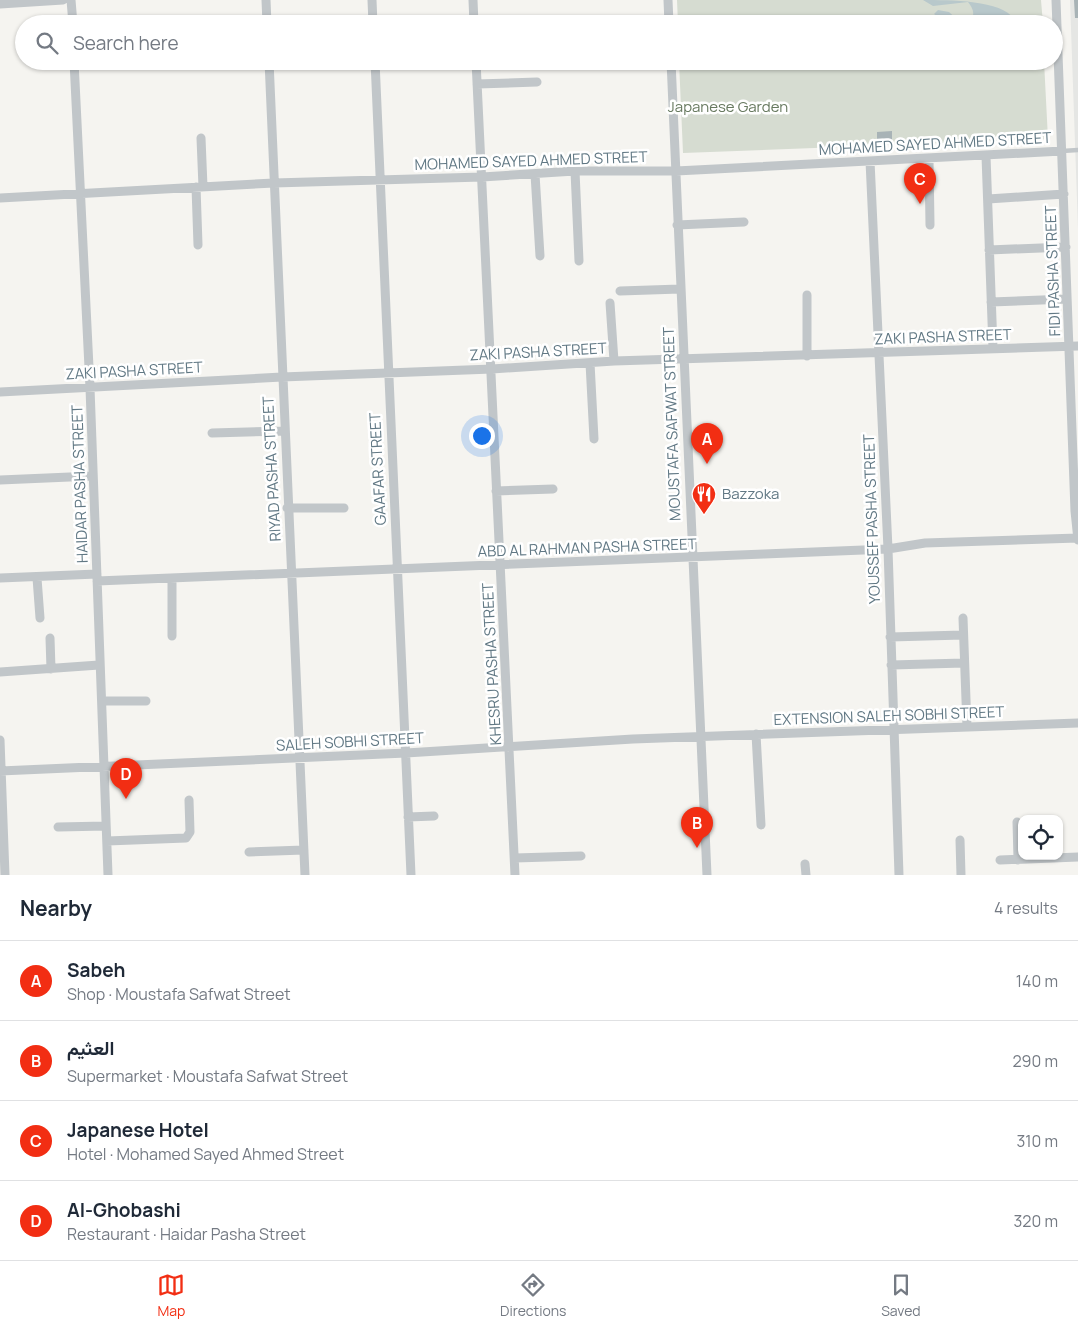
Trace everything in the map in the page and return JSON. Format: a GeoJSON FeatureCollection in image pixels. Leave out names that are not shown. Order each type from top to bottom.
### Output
{"type":"FeatureCollection","features":[{"type":"Feature","properties":{"kind":"street"},"geometry":{"type":"LineString","coordinates":[[0,4],[64,0]]}},
{"type":"Feature","properties":{"kind":"street"},"geometry":{"type":"LineString","coordinates":[[71,0],[72,15]]}},
{"type":"Feature","properties":{"kind":"street"},"geometry":{"type":"LineString","coordinates":[[266,0],[267,15]]}},
{"type":"Feature","properties":{"kind":"street"},"geometry":{"type":"LineString","coordinates":[[372,0],[373,15]]}},
{"type":"Feature","properties":{"kind":"street"},"geometry":{"type":"LineString","coordinates":[[473,0],[474,15]]}},
{"type":"Feature","properties":{"kind":"street"},"geometry":{"type":"LineString","coordinates":[[668,0],[669,15]]}},
{"type":"Feature","properties":{"kind":"street","name":"FIDI PASHA STREET"},"geometry":{"type":"LineString","coordinates":[[1056,0],[1057,15]]}},
{"type":"Feature","properties":{"kind":"street","name":"HAIDAR PASHA STREET"},"geometry":{"type":"LineString","coordinates":[[74,70],[90,388],[108,875]]}},
{"type":"Feature","properties":{"kind":"street","name":"RIYAD PASHA STREET"},"geometry":{"type":"LineString","coordinates":[[269,70],[287,508],[305,875]]}},
{"type":"Feature","properties":{"kind":"street","name":"GAAFAR STREET"},"geometry":{"type":"LineString","coordinates":[[375,70],[387,373],[411,875]]}},
{"type":"Feature","properties":{"kind":"street","name":"KHESRU PASHA STREET"},"geometry":{"type":"LineString","coordinates":[[476,70],[516,875]]}},
{"type":"Feature","properties":{"kind":"street","name":"MOUSTAFA SAFWAT STREET"},"geometry":{"type":"LineString","coordinates":[[671,70],[707,875]]}},
{"type":"Feature","properties":{"kind":"street","name":"FIDI PASHA STREET"},"geometry":{"type":"LineString","coordinates":[[1059,70],[1067,299],[1074,346],[1078,539]]}},
{"type":"Feature","properties":{"kind":"street"},"geometry":{"type":"LineString","coordinates":[[477,84],[537,82]]}},
{"type":"Feature","properties":{"kind":"street"},"geometry":{"type":"LineString","coordinates":[[198,245],[201,138]]}},
{"type":"Feature","properties":{"kind":"street","name":"MOHAMED SAYED AHMED STREET"},"geometry":{"type":"LineString","coordinates":[[0,198],[274,183],[482,177],[575,171],[676,171],[1062,151]]}},
{"type":"Feature","properties":{"kind":"street"},"geometry":{"type":"LineString","coordinates":[[986,156],[993,348]]}},
{"type":"Feature","properties":{"kind":"street"},"geometry":{"type":"LineString","coordinates":[[929,159],[930,225]]}},
{"type":"Feature","properties":{"kind":"street","name":"YOUSSEF PASHA STREET"},"geometry":{"type":"LineString","coordinates":[[870,161],[888,549],[899,875]]}},
{"type":"Feature","properties":{"kind":"street"},"geometry":{"type":"LineString","coordinates":[[575,171],[579,261]]}},
{"type":"Feature","properties":{"kind":"street"},"geometry":{"type":"LineString","coordinates":[[534,174],[540,256]]}},
{"type":"Feature","properties":{"kind":"street"},"geometry":{"type":"LineString","coordinates":[[988,198],[1064,194]]}},
{"type":"Feature","properties":{"kind":"street"},"geometry":{"type":"LineString","coordinates":[[677,225],[744,222]]}},
{"type":"Feature","properties":{"kind":"street"},"geometry":{"type":"LineString","coordinates":[[989,250],[1066,247]]}},
{"type":"Feature","properties":{"kind":"street"},"geometry":{"type":"LineString","coordinates":[[620,291],[680,289]]}},
{"type":"Feature","properties":{"kind":"street"},"geometry":{"type":"LineString","coordinates":[[806,295],[807,356]]}},
{"type":"Feature","properties":{"kind":"street"},"geometry":{"type":"LineString","coordinates":[[991,302],[1067,299]]}},
{"type":"Feature","properties":{"kind":"street"},"geometry":{"type":"LineString","coordinates":[[610,303],[614,362]]}},
{"type":"Feature","properties":{"kind":"street","name":"ZAKI PASHA STREET"},"geometry":{"type":"LineString","coordinates":[[0,392],[282,377],[492,370],[590,363],[1074,346]]}},
{"type":"Feature","properties":{"kind":"street"},"geometry":{"type":"LineString","coordinates":[[590,363],[594,439]]}},
{"type":"Feature","properties":{"kind":"street"},"geometry":{"type":"LineString","coordinates":[[212,433],[284,431]]}},
{"type":"Feature","properties":{"kind":"street"},"geometry":{"type":"LineString","coordinates":[[0,480],[93,476]]}},
{"type":"Feature","properties":{"kind":"street"},"geometry":{"type":"LineString","coordinates":[[496,491],[553,489]]}},
{"type":"Feature","properties":{"kind":"street"},"geometry":{"type":"LineString","coordinates":[[287,508],[344,508]]}},
{"type":"Feature","properties":{"kind":"street","name":"ABD AL RAHMAN PASHA STREET"},"geometry":{"type":"LineString","coordinates":[[0,578],[172,578],[888,549],[909,544],[1078,539]]}},
{"type":"Feature","properties":{"kind":"street"},"geometry":{"type":"LineString","coordinates":[[37,578],[40,618]]}},
{"type":"Feature","properties":{"kind":"street"},"geometry":{"type":"LineString","coordinates":[[172,578],[172,636]]}},
{"type":"Feature","properties":{"kind":"street"},"geometry":{"type":"LineString","coordinates":[[963,618],[967,727]]}},
{"type":"Feature","properties":{"kind":"street"},"geometry":{"type":"LineString","coordinates":[[890,637],[964,635]]}},
{"type":"Feature","properties":{"kind":"street"},"geometry":{"type":"LineString","coordinates":[[50,638],[51,669]]}},
{"type":"Feature","properties":{"kind":"street"},"geometry":{"type":"LineString","coordinates":[[891,665],[964,663]]}},
{"type":"Feature","properties":{"kind":"street"},"geometry":{"type":"LineString","coordinates":[[0,672],[99,665]]}},
{"type":"Feature","properties":{"kind":"street"},"geometry":{"type":"LineString","coordinates":[[103,701],[146,701]]}},
{"type":"Feature","properties":{"kind":"street","name":"EXTENSION SALEH SOBHI STREET"},"geometry":{"type":"LineString","coordinates":[[701,737],[1078,723]]}},
{"type":"Feature","properties":{"kind":"street"},"geometry":{"type":"LineString","coordinates":[[756,734],[761,825]]}},
{"type":"Feature","properties":{"kind":"street","name":"SALEH SOBHI STREET"},"geometry":{"type":"LineString","coordinates":[[1,770],[406,754],[701,737]]}},
{"type":"Feature","properties":{"kind":"street"},"geometry":{"type":"LineString","coordinates":[[0,740],[5,875]]}},
{"type":"Feature","properties":{"kind":"street"},"geometry":{"type":"LineString","coordinates":[[107,841],[186,838],[190,832],[189,800]]}},
{"type":"Feature","properties":{"kind":"street"},"geometry":{"type":"LineString","coordinates":[[408,817],[434,816]]}},
{"type":"Feature","properties":{"kind":"street"},"geometry":{"type":"LineString","coordinates":[[1000,860],[1018,860],[1017,822]]}},
{"type":"Feature","properties":{"kind":"street"},"geometry":{"type":"LineString","coordinates":[[58,827],[106,826]]}},
{"type":"Feature","properties":{"kind":"street"},"geometry":{"type":"LineString","coordinates":[[960,840],[961,875]]}},
{"type":"Feature","properties":{"kind":"street"},"geometry":{"type":"LineString","coordinates":[[249,852],[304,850]]}},
{"type":"Feature","properties":{"kind":"street"},"geometry":{"type":"LineString","coordinates":[[515,858],[581,856]]}},
{"type":"Feature","properties":{"kind":"street"},"geometry":{"type":"LineString","coordinates":[[1063,858],[1078,857]]}},
{"type":"Feature","properties":{"kind":"street"},"geometry":{"type":"LineString","coordinates":[[805,864],[806,875]]}},
{"type":"Feature","properties":{"kind":"lane"},"geometry":{"type":"LineString","coordinates":[[1062,151],[1078,150]]}},
{"type":"Feature","properties":{"kind":"shaded area"},"geometry":{"type":"Polygon","coordinates":[[[923,0],[974,2],[999,8],[1010,15],[973,15],[972,7],[968,2],[933,6],[923,0]]]}},
{"type":"Feature","properties":{"kind":"shaded area"},"geometry":{"type":"Polygon","coordinates":[[[1070,0],[1078,0],[1078,229],[1070,0]]]}},
{"type":"Feature","properties":{"kind":"shaded area"},"geometry":{"type":"Polygon","coordinates":[[[938,10],[949,12],[952,15],[936,15],[934,14],[938,10]]]}},
{"type":"Feature","properties":{"kind":"green space"},"geometry":{"type":"Polygon","coordinates":[[[677,0],[1041,0],[1042,15],[678,15],[677,0]]]}},
{"type":"Feature","properties":{"kind":"green space","name":"Japanese Garden"},"geometry":{"type":"Polygon","coordinates":[[[679,70],[1044,70],[1048,139],[683,153],[679,70]]]}},
{"type":"Feature","properties":{"kind":"building"},"geometry":{"type":"Polygon","coordinates":[[[1074,0],[1078,0],[1078,18],[1075,18],[1074,0]]]}},
{"type":"Feature","properties":{"kind":"building"},"geometry":{"type":"Polygon","coordinates":[[[892,131],[892,141],[877,141],[877,132],[892,131]]]}},
{"type":"Feature","properties":{"kind":"place","name":"Japanese Hotel"},"geometry":{"type":"Point","coordinates":[920,204]}},
{"type":"Feature","properties":{"kind":"place","name":"Sabeh"},"geometry":{"type":"Point","coordinates":[707,464]}},
{"type":"Feature","properties":{"kind":"place","name":"Bazzoka"},"geometry":{"type":"Point","coordinates":[704,515]}},
{"type":"Feature","properties":{"kind":"place","name":"Al-Ghobashi"},"geometry":{"type":"Point","coordinates":[126,799]}},
{"type":"Feature","properties":{"kind":"place","name":"العثيم"},"geometry":{"type":"Point","coordinates":[697,848]}}]}
